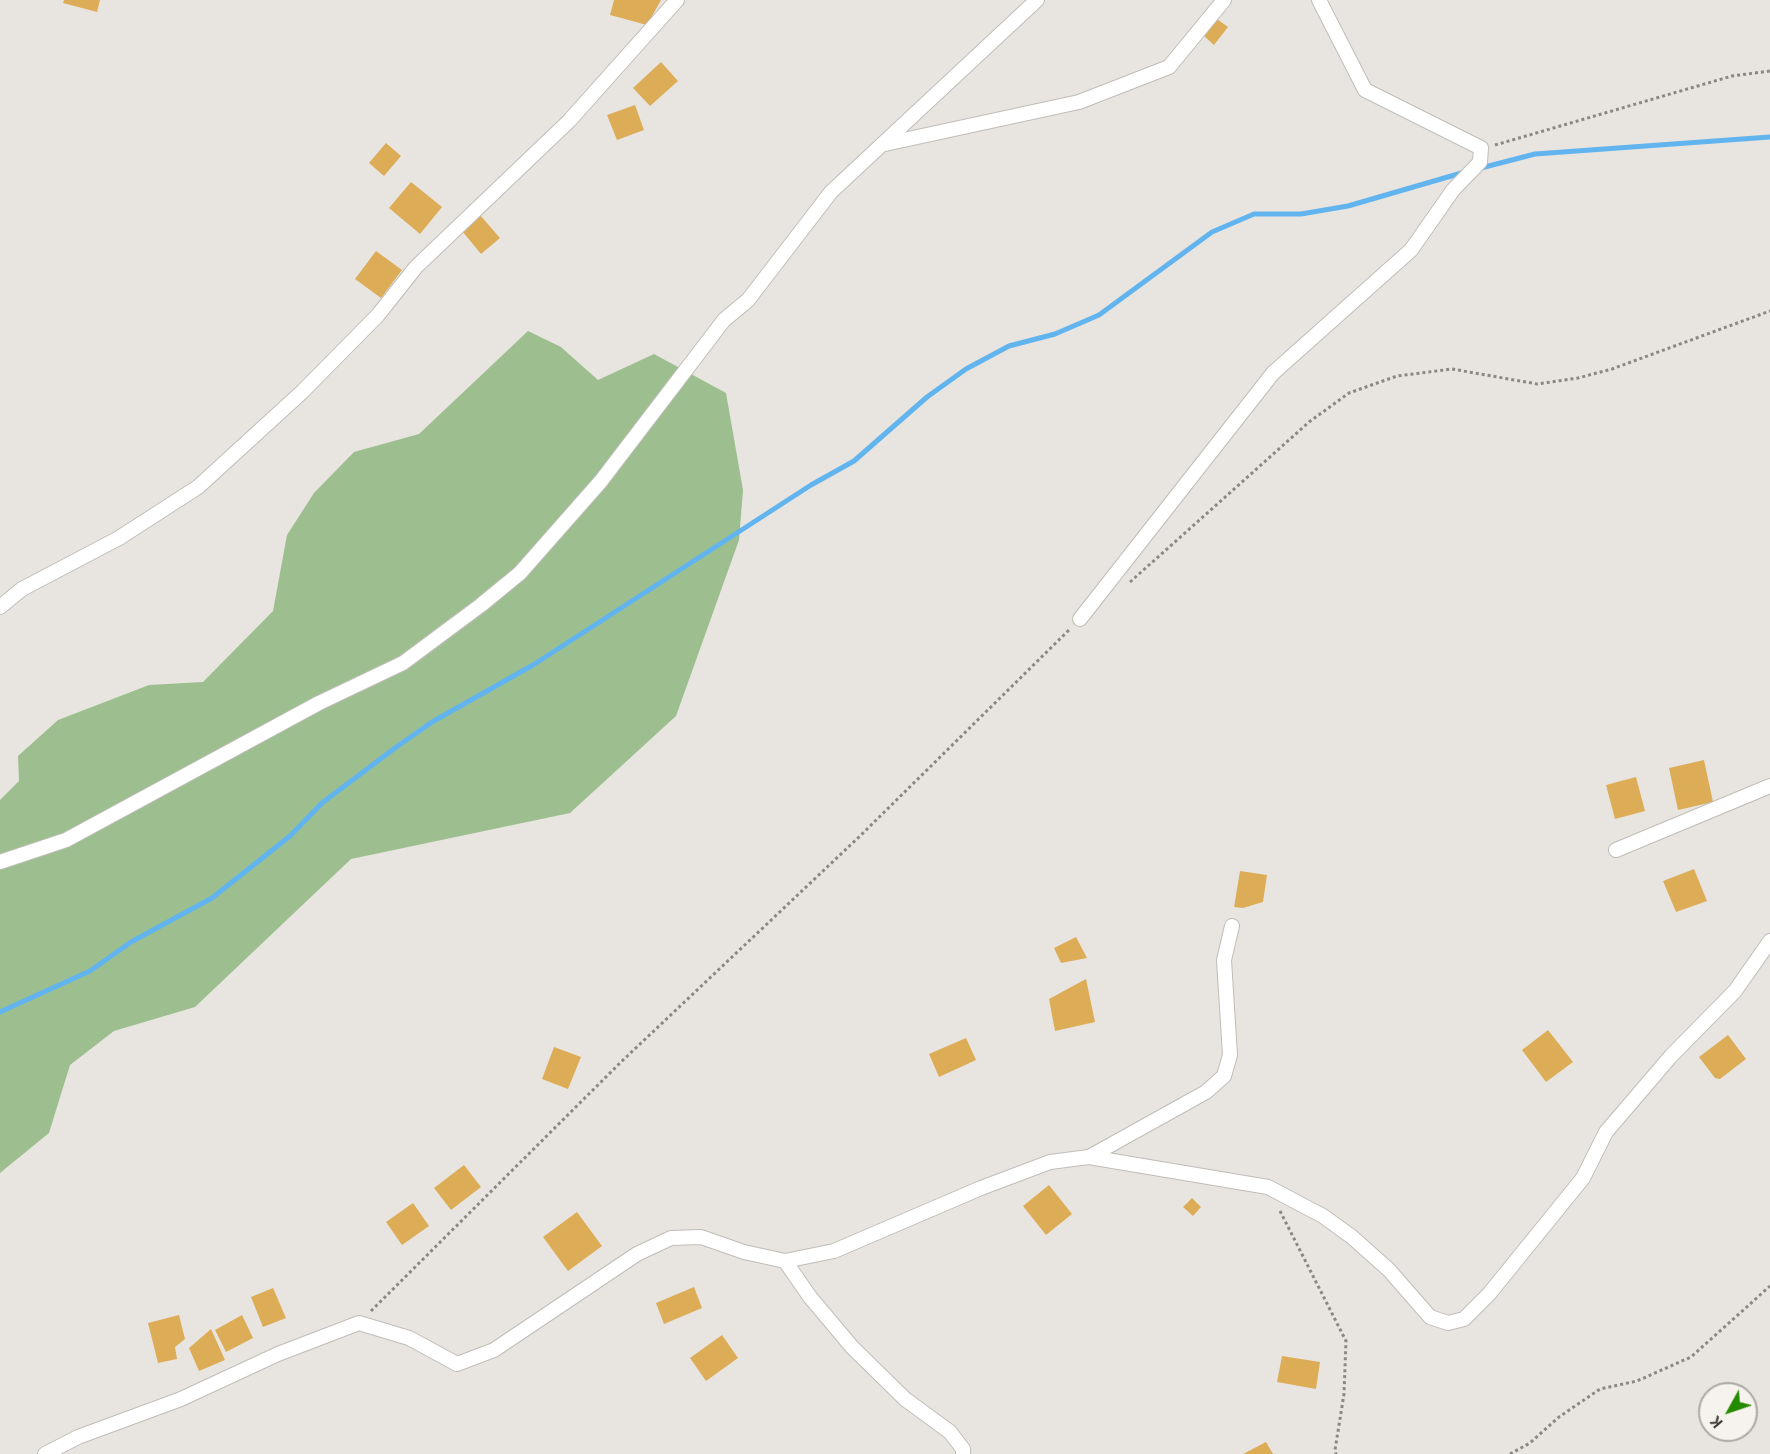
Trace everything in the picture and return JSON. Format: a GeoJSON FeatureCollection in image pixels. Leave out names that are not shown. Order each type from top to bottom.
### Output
{"type":"FeatureCollection","features":[{"type":"Feature","properties":{"kind":"street"},"geometry":{"type":"LineString","coordinates":[[0,607],[22,589],[120,538],[198,487],[310,385],[378,315],[416,267],[569,121],[677,0]]}},
{"type":"Feature","properties":{"kind":"street"},"geometry":{"type":"LineString","coordinates":[[0,862],[66,840],[319,703],[404,663],[481,606],[520,573],[601,481],[724,320],[748,300],[831,192],[1038,0]]}},
{"type":"Feature","properties":{"kind":"street"},"geometry":{"type":"LineString","coordinates":[[883,145],[1080,102],[1169,67],[1224,0]]}},
{"type":"Feature","properties":{"kind":"street"},"geometry":{"type":"LineString","coordinates":[[1080,619],[1273,374],[1411,250],[1453,190],[1480,162],[1481,148],[1365,90],[1319,0]]}},
{"type":"Feature","properties":{"kind":"street"},"geometry":{"type":"LineString","coordinates":[[1616,850],[1770,786]]}},
{"type":"Feature","properties":{"kind":"street"},"geometry":{"type":"LineString","coordinates":[[1089,1157],[1206,1092],[1224,1076],[1230,1055],[1224,960],[1232,926]]}},
{"type":"Feature","properties":{"kind":"street"},"geometry":{"type":"LineString","coordinates":[[45,1454],[78,1437],[181,1399],[278,1354],[359,1323],[409,1338],[457,1364],[495,1350],[637,1254],[671,1238],[701,1237],[744,1252],[786,1261],[834,1251],[981,1188],[1050,1162],[1089,1157],[1268,1188],[1323,1216],[1352,1237],[1389,1270],[1430,1317],[1448,1323],[1464,1319],[1489,1294],[1583,1178],[1606,1132],[1671,1056],[1735,991],[1770,941]]}},
{"type":"Feature","properties":{"kind":"street"},"geometry":{"type":"LineString","coordinates":[[786,1261],[810,1297],[852,1347],[905,1398],[950,1432],[963,1449],[963,1454]]}},
{"type":"Feature","properties":{"kind":"path"},"geometry":{"type":"LineString","coordinates":[[1481,148],[1732,76],[1770,71]]}},
{"type":"Feature","properties":{"kind":"path"},"geometry":{"type":"LineString","coordinates":[[1128,584],[1309,422],[1349,393],[1397,376],[1452,369],[1537,384],[1578,378],[1612,369],[1770,311]]}},
{"type":"Feature","properties":{"kind":"path"},"geometry":{"type":"LineString","coordinates":[[359,1323],[621,1062],[860,836],[1080,619]]}},
{"type":"Feature","properties":{"kind":"path"},"geometry":{"type":"LineString","coordinates":[[1268,1188],[1346,1341],[1344,1394],[1336,1454]]}},
{"type":"Feature","properties":{"kind":"path"},"geometry":{"type":"LineString","coordinates":[[1510,1454],[1530,1443],[1559,1417],[1600,1389],[1637,1381],[1691,1357],[1770,1286]]}},
{"type":"Feature","properties":{"kind":"green space"},"geometry":{"type":"Polygon","coordinates":[[[528,331],[561,347],[598,380],[654,354],[726,393],[743,490],[739,540],[676,716],[570,813],[351,859],[195,1007],[114,1031],[70,1065],[49,1133],[0,1173],[0,800],[19,781],[18,756],[58,720],[149,685],[203,682],[273,611],[287,535],[314,493],[354,452],[419,434],[528,331]]]}},
{"type":"Feature","properties":{"kind":"building"},"geometry":{"type":"Polygon","coordinates":[[[64,0],[100,0],[97,12],[63,3],[64,0]]]}},
{"type":"Feature","properties":{"kind":"building"},"geometry":{"type":"Polygon","coordinates":[[[614,0],[661,0],[647,25],[610,15],[614,0]]]}},
{"type":"Feature","properties":{"kind":"building"},"geometry":{"type":"Polygon","coordinates":[[[1217,19],[1228,27],[1214,45],[1204,36],[1217,19]]]}},
{"type":"Feature","properties":{"kind":"building"},"geometry":{"type":"Polygon","coordinates":[[[661,62],[678,81],[650,106],[633,88],[661,62]]]}},
{"type":"Feature","properties":{"kind":"building"},"geometry":{"type":"Polygon","coordinates":[[[635,105],[644,130],[617,140],[607,115],[635,105]]]}},
{"type":"Feature","properties":{"kind":"building"},"geometry":{"type":"Polygon","coordinates":[[[386,143],[401,156],[384,176],[369,163],[386,143]]]}},
{"type":"Feature","properties":{"kind":"building"},"geometry":{"type":"Polygon","coordinates":[[[411,182],[442,207],[420,234],[389,208],[411,182]]]}},
{"type":"Feature","properties":{"kind":"building"},"geometry":{"type":"Polygon","coordinates":[[[480,215],[500,238],[481,254],[462,231],[480,215]]]}},
{"type":"Feature","properties":{"kind":"building"},"geometry":{"type":"Polygon","coordinates":[[[376,251],[402,270],[381,298],[355,279],[376,251]]]}},
{"type":"Feature","properties":{"kind":"building"},"geometry":{"type":"Polygon","coordinates":[[[1704,760],[1713,802],[1678,810],[1669,768],[1704,760]]]}},
{"type":"Feature","properties":{"kind":"building"},"geometry":{"type":"Polygon","coordinates":[[[1636,777],[1645,811],[1615,819],[1606,785],[1636,777]]]}},
{"type":"Feature","properties":{"kind":"building"},"geometry":{"type":"Polygon","coordinates":[[[1694,869],[1707,901],[1676,912],[1663,881],[1694,869]]]}},
{"type":"Feature","properties":{"kind":"building"},"geometry":{"type":"Polygon","coordinates":[[[1240,871],[1267,875],[1263,902],[1243,908],[1234,907],[1240,871]]]}},
{"type":"Feature","properties":{"kind":"building"},"geometry":{"type":"Polygon","coordinates":[[[1076,937],[1087,958],[1061,963],[1054,948],[1076,937]]]}},
{"type":"Feature","properties":{"kind":"building"},"geometry":{"type":"Polygon","coordinates":[[[1086,979],[1095,1022],[1055,1031],[1049,999],[1086,979]]]}},
{"type":"Feature","properties":{"kind":"building"},"geometry":{"type":"Polygon","coordinates":[[[1548,1030],[1573,1062],[1546,1082],[1522,1050],[1548,1030]]]}},
{"type":"Feature","properties":{"kind":"building"},"geometry":{"type":"Polygon","coordinates":[[[1728,1035],[1746,1059],[1720,1079],[1715,1078],[1699,1057],[1728,1035]]]}},
{"type":"Feature","properties":{"kind":"building"},"geometry":{"type":"Polygon","coordinates":[[[966,1038],[976,1060],[939,1077],[929,1054],[966,1038]]]}},
{"type":"Feature","properties":{"kind":"building"},"geometry":{"type":"Polygon","coordinates":[[[554,1047],[581,1057],[568,1089],[542,1079],[554,1047]]]}},
{"type":"Feature","properties":{"kind":"building"},"geometry":{"type":"Polygon","coordinates":[[[464,1165],[481,1187],[451,1210],[434,1188],[464,1165]]]}},
{"type":"Feature","properties":{"kind":"building"},"geometry":{"type":"Polygon","coordinates":[[[1049,1185],[1072,1214],[1046,1235],[1023,1206],[1049,1185]]]}},
{"type":"Feature","properties":{"kind":"building"},"geometry":{"type":"Polygon","coordinates":[[[1192,1198],[1201,1207],[1193,1216],[1183,1207],[1192,1198]]]}},
{"type":"Feature","properties":{"kind":"building"},"geometry":{"type":"Polygon","coordinates":[[[413,1203],[429,1226],[402,1245],[386,1222],[413,1203]]]}},
{"type":"Feature","properties":{"kind":"building"},"geometry":{"type":"Polygon","coordinates":[[[577,1212],[602,1246],[568,1271],[543,1237],[577,1212]]]}},
{"type":"Feature","properties":{"kind":"building"},"geometry":{"type":"Polygon","coordinates":[[[694,1287],[702,1308],[664,1324],[656,1303],[694,1287]]]}},
{"type":"Feature","properties":{"kind":"building"},"geometry":{"type":"Polygon","coordinates":[[[273,1288],[286,1318],[263,1327],[251,1297],[273,1288]]]}},
{"type":"Feature","properties":{"kind":"building"},"geometry":{"type":"Polygon","coordinates":[[[179,1315],[185,1339],[175,1347],[177,1359],[158,1363],[148,1323],[179,1315]]]}},
{"type":"Feature","properties":{"kind":"building"},"geometry":{"type":"Polygon","coordinates":[[[242,1315],[253,1338],[226,1352],[215,1330],[242,1315]]]}},
{"type":"Feature","properties":{"kind":"building"},"geometry":{"type":"Polygon","coordinates":[[[211,1329],[225,1360],[199,1371],[189,1348],[211,1329]]]}},
{"type":"Feature","properties":{"kind":"building"},"geometry":{"type":"Polygon","coordinates":[[[722,1335],[738,1358],[706,1381],[690,1358],[722,1335]]]}},
{"type":"Feature","properties":{"kind":"building"},"geometry":{"type":"Polygon","coordinates":[[[1282,1356],[1320,1362],[1316,1389],[1277,1382],[1282,1356]]]}},
{"type":"Feature","properties":{"kind":"building"},"geometry":{"type":"Polygon","coordinates":[[[1266,1442],[1273,1454],[1243,1454],[1266,1442]]]}},
{"type":"Feature","properties":{"kind":"waterway"},"geometry":{"type":"LineString","coordinates":[[1477,169],[1535,154],[1770,137]]}},
{"type":"Feature","properties":{"kind":"waterway"},"geometry":{"type":"LineString","coordinates":[[0,1012],[90,971],[131,942],[212,898],[290,836],[322,803],[432,722],[533,665],[811,485],[854,461],[927,397],[966,369],[1009,346],[1055,334],[1099,315],[1212,232],[1254,214],[1301,214],[1348,206],[1465,172]]}}]}
